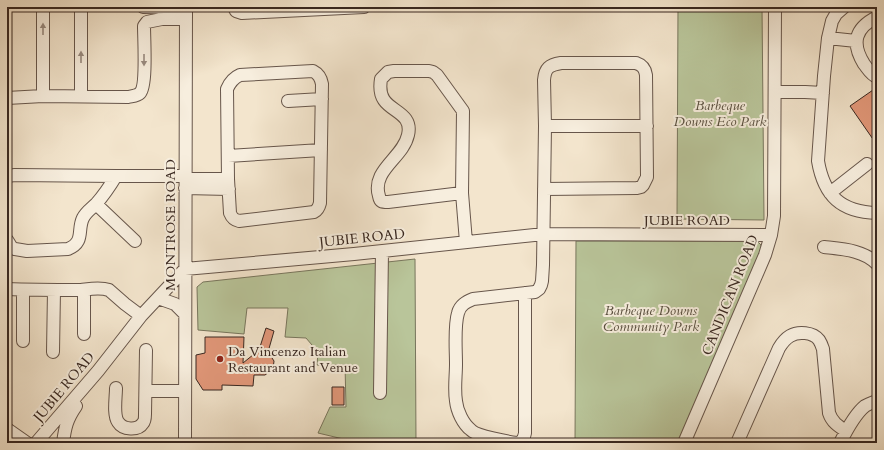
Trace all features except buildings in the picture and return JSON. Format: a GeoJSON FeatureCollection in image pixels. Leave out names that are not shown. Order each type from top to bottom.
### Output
{"type":"FeatureCollection","features":[{"type":"Feature","properties":{"kind":"street"},"geometry":{"type":"LineString","coordinates":[[43,7],[43,96]]}},
{"type":"Feature","properties":{"kind":"street"},"geometry":{"type":"LineString","coordinates":[[81,7],[81,96]]}},
{"type":"Feature","properties":{"kind":"street"},"geometry":{"type":"LineString","coordinates":[[143,7],[186,11]]}},
{"type":"Feature","properties":{"kind":"street"},"geometry":{"type":"LineString","coordinates":[[234,7],[236,11],[242,14],[294,9],[364,7]]}},
{"type":"Feature","properties":{"kind":"street","name":"CANDICAN ROAD"},"geometry":{"type":"LineString","coordinates":[[684,443],[760,266],[771,236],[774,216],[775,7]]}},
{"type":"Feature","properties":{"kind":"street"},"geometry":{"type":"LineString","coordinates":[[844,7],[836,14],[832,21],[828,38],[818,161],[823,182],[830,193],[841,204],[850,209],[868,213],[877,213]]}},
{"type":"Feature","properties":{"kind":"street"},"geometry":{"type":"LineString","coordinates":[[7,98],[43,96],[136,96],[140,93],[144,80],[144,26],[147,22],[186,11]]}},
{"type":"Feature","properties":{"kind":"street","name":"MONTROSE ROAD"},"geometry":{"type":"LineString","coordinates":[[185,443],[186,11]]}},
{"type":"Feature","properties":{"kind":"street"},"geometry":{"type":"LineString","coordinates":[[877,17],[862,28],[856,41],[860,58],[873,76],[877,78]]}},
{"type":"Feature","properties":{"kind":"street"},"geometry":{"type":"LineString","coordinates":[[828,38],[856,41]]}},
{"type":"Feature","properties":{"kind":"street"},"geometry":{"type":"LineString","coordinates":[[525,293],[525,433],[523,440],[518,443],[472,432],[461,416],[456,402],[456,326],[458,313],[462,305],[473,299],[525,293],[535,292],[541,285],[544,234],[544,189],[545,126],[544,75],[549,67],[561,63],[636,63],[642,66],[646,75],[647,177],[645,182],[641,187],[637,188],[544,189]]}},
{"type":"Feature","properties":{"kind":"street"},"geometry":{"type":"LineString","coordinates":[[313,71],[319,75],[322,80],[322,150],[320,203],[314,212],[239,221],[231,217],[228,184],[227,89],[230,83],[234,78],[240,75],[313,71]]}},
{"type":"Feature","properties":{"kind":"street"},"geometry":{"type":"LineString","coordinates":[[462,193],[388,202],[382,202],[380,200],[377,192],[379,178],[382,172],[402,148],[407,140],[409,132],[405,118],[389,106],[383,99],[381,79],[388,72],[433,72],[437,75],[462,109],[462,193],[466,242]]}},
{"type":"Feature","properties":{"kind":"street"},"geometry":{"type":"LineString","coordinates":[[775,92],[823,93]]}},
{"type":"Feature","properties":{"kind":"street"},"geometry":{"type":"LineString","coordinates":[[288,101],[322,99]]}},
{"type":"Feature","properties":{"kind":"street"},"geometry":{"type":"LineString","coordinates":[[545,126],[647,126]]}},
{"type":"Feature","properties":{"kind":"street"},"geometry":{"type":"LineString","coordinates":[[228,156],[322,150]]}},
{"type":"Feature","properties":{"kind":"street"},"geometry":{"type":"LineString","coordinates":[[830,193],[867,164]]}},
{"type":"Feature","properties":{"kind":"street"},"geometry":{"type":"LineString","coordinates":[[7,176],[116,176],[228,184]]}},
{"type":"Feature","properties":{"kind":"street"},"geometry":{"type":"LineString","coordinates":[[7,240],[10,246],[26,251],[68,249],[73,247],[77,243],[80,235],[83,218],[96,204],[116,176]]}},
{"type":"Feature","properties":{"kind":"street"},"geometry":{"type":"LineString","coordinates":[[96,204],[135,241]]}},
{"type":"Feature","properties":{"kind":"street","name":"JUBIE ROAD"},"geometry":{"type":"LineString","coordinates":[[36,443],[98,371],[141,316],[185,269],[382,251],[544,234],[771,236]]}},
{"type":"Feature","properties":{"kind":"street"},"geometry":{"type":"LineString","coordinates":[[824,247],[847,250],[862,254],[872,259],[877,264]]}},
{"type":"Feature","properties":{"kind":"street"},"geometry":{"type":"LineString","coordinates":[[380,393],[382,251]]}},
{"type":"Feature","properties":{"kind":"street"},"geometry":{"type":"LineString","coordinates":[[7,289],[84,290],[102,288],[109,290],[141,316]]}},
{"type":"Feature","properties":{"kind":"street"},"geometry":{"type":"LineString","coordinates":[[22,290],[23,341]]}},
{"type":"Feature","properties":{"kind":"street"},"geometry":{"type":"LineString","coordinates":[[53,352],[54,290]]}},
{"type":"Feature","properties":{"kind":"street"},"geometry":{"type":"LineString","coordinates":[[84,290],[84,334]]}},
{"type":"Feature","properties":{"kind":"street"},"geometry":{"type":"LineString","coordinates":[[158,298],[175,304],[185,314]]}},
{"type":"Feature","properties":{"kind":"street"},"geometry":{"type":"LineString","coordinates":[[737,443],[779,348],[790,336],[801,333],[814,336],[821,344],[823,349],[829,413],[831,419],[846,431]]}},
{"type":"Feature","properties":{"kind":"street"},"geometry":{"type":"LineString","coordinates":[[116,388],[116,417],[118,422],[122,426],[132,429],[139,427],[145,420],[146,350]]}},
{"type":"Feature","properties":{"kind":"street"},"geometry":{"type":"LineString","coordinates":[[63,443],[64,432],[69,416],[98,371]]}},
{"type":"Feature","properties":{"kind":"street"},"geometry":{"type":"LineString","coordinates":[[146,391],[185,392]]}},
{"type":"Feature","properties":{"kind":"street"},"geometry":{"type":"LineString","coordinates":[[840,443],[846,431],[860,411],[866,406],[877,401]]}},
{"type":"Feature","properties":{"kind":"street"},"geometry":{"type":"LineString","coordinates":[[7,429],[27,443]]}},
{"type":"Feature","properties":{"kind":"green space","name":"Barbeque Downs Eco Park"},"geometry":{"type":"Polygon","coordinates":[[[678,7],[762,7],[764,220],[677,219],[678,7]]]}},
{"type":"Feature","properties":{"kind":"green space","name":"Barbeque Downs Community Park"},"geometry":{"type":"Polygon","coordinates":[[[576,241],[753,241],[758,242],[761,245],[761,255],[678,443],[575,443],[576,241]]]}},
{"type":"Feature","properties":{"kind":"green space"},"geometry":{"type":"Polygon","coordinates":[[[415,259],[416,443],[360,443],[318,433],[330,407],[346,407],[345,365],[317,365],[318,352],[306,338],[285,337],[288,308],[247,308],[244,334],[198,330],[197,287],[203,282],[415,259]]]}},
{"type":"Feature","properties":{"kind":"place","name":"Da Vincenzo Italian Restaurant and Venue"},"geometry":{"type":"Point","coordinates":[220,359]}}]}
